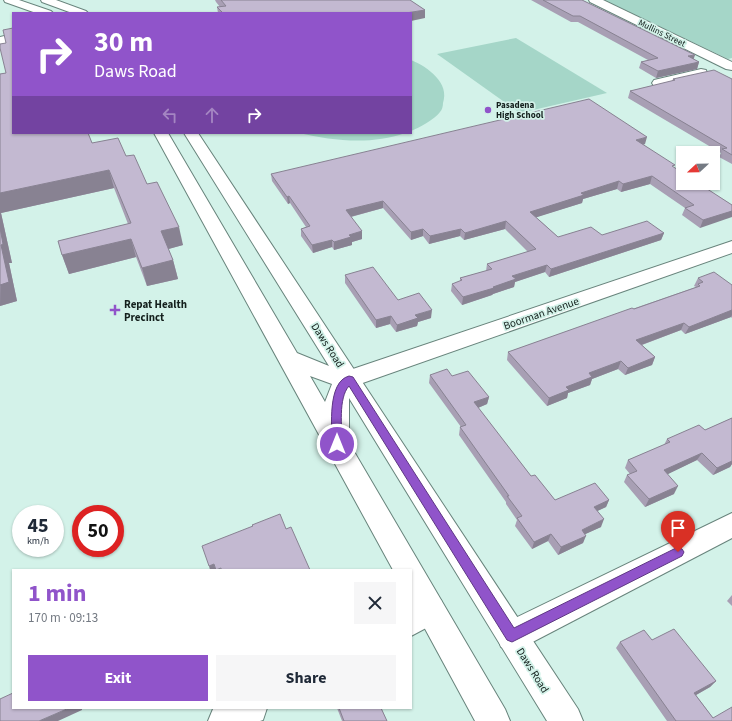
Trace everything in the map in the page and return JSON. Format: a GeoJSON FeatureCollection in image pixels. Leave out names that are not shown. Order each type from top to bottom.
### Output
{"type":"FeatureCollection","features":[{"type":"Feature","properties":{"kind":"main road"},"geometry":{"type":"LineString","coordinates":[[9,0],[44,12]]}},
{"type":"Feature","properties":{"kind":"main road"},"geometry":{"type":"LineString","coordinates":[[46,0],[58,3],[80,12]]}},
{"type":"Feature","properties":{"kind":"main road","name":"Mullins Street"},"geometry":{"type":"LineString","coordinates":[[594,0],[732,66]]}},
{"type":"Feature","properties":{"kind":"main road"},"geometry":{"type":"LineString","coordinates":[[0,40],[12,38]]}},
{"type":"Feature","properties":{"kind":"main road"},"geometry":{"type":"LineString","coordinates":[[659,83],[732,66]]}},
{"type":"Feature","properties":{"kind":"main road"},"geometry":{"type":"LineString","coordinates":[[163,134],[407,569]]}},
{"type":"Feature","properties":{"kind":"main road"},"geometry":{"type":"LineString","coordinates":[[177,134],[192,135]]}},
{"type":"Feature","properties":{"kind":"main road","name":"Daws Road"},"geometry":{"type":"LineString","coordinates":[[192,135],[566,721]]}},
{"type":"Feature","properties":{"kind":"main road"},"geometry":{"type":"LineString","coordinates":[[197,196],[226,187]]}},
{"type":"Feature","properties":{"kind":"main road","name":"Boorman Avenue"},"geometry":{"type":"LineString","coordinates":[[349,379],[732,247]]}},
{"type":"Feature","properties":{"kind":"main road"},"geometry":{"type":"LineString","coordinates":[[288,358],[332,376],[349,379],[341,389],[337,400],[337,444]]}},
{"type":"Feature","properties":{"kind":"main road"},"geometry":{"type":"LineString","coordinates":[[512,636],[732,525]]}},
{"type":"Feature","properties":{"kind":"main road"},"geometry":{"type":"LineString","coordinates":[[412,579],[421,615],[494,721]]}},
{"type":"Feature","properties":{"kind":"main road"},"geometry":{"type":"LineString","coordinates":[[225,721],[249,709]]}},
{"type":"Feature","properties":{"kind":"green space"},"geometry":{"type":"Polygon","coordinates":[[[604,0],[732,0],[732,58],[728,59],[604,0]]]}},
{"type":"Feature","properties":{"kind":"green space"},"geometry":{"type":"Polygon","coordinates":[[[516,38],[607,93],[520,113],[437,54],[516,38]]]}},
{"type":"Feature","properties":{"kind":"green space"},"geometry":{"type":"Polygon","coordinates":[[[412,60],[430,71],[436,77],[443,89],[444,96],[442,108],[438,115],[412,131],[412,60]]]}},
{"type":"Feature","properties":{"kind":"green space"},"geometry":{"type":"Polygon","coordinates":[[[304,134],[402,134],[392,137],[366,140],[339,140],[304,134]]]}},
{"type":"Feature","properties":{"kind":"building"},"geometry":{"type":"Polygon","coordinates":[[[221,0],[410,0],[425,10],[412,12],[222,12],[217,7],[226,6],[221,0]]]}},
{"type":"Feature","properties":{"kind":"building"},"geometry":{"type":"Polygon","coordinates":[[[543,0],[582,0],[695,55],[688,56],[699,62],[658,71],[641,62],[658,58],[580,16],[573,16],[543,0]]]}},
{"type":"Feature","properties":{"kind":"building"},"geometry":{"type":"Polygon","coordinates":[[[12,28],[12,134],[88,134],[92,143],[118,138],[126,156],[134,155],[147,184],[157,182],[179,227],[161,231],[173,260],[142,268],[131,239],[62,255],[58,241],[131,223],[109,170],[0,193],[0,74],[6,73],[0,48],[0,44],[6,43],[3,30],[12,28]]]}},
{"type":"Feature","properties":{"kind":"building"},"geometry":{"type":"Polygon","coordinates":[[[714,70],[732,79],[732,155],[722,149],[727,148],[630,91],[675,80],[673,79],[714,70]]]}},
{"type":"Feature","properties":{"kind":"building"},"geometry":{"type":"Polygon","coordinates":[[[589,99],[647,137],[636,140],[675,165],[672,166],[676,169],[676,190],[709,190],[732,205],[732,211],[703,220],[685,208],[694,205],[652,176],[623,184],[619,181],[581,193],[584,195],[530,212],[558,237],[591,227],[602,235],[647,221],[664,233],[551,269],[547,265],[512,276],[516,279],[493,287],[494,288],[463,297],[452,284],[462,280],[460,278],[492,269],[487,264],[536,249],[506,221],[465,233],[461,229],[430,236],[423,229],[411,232],[383,201],[346,210],[362,231],[349,235],[351,237],[334,242],[332,240],[312,245],[301,229],[310,226],[289,196],[287,197],[271,174],[589,99]]]}},
{"type":"Feature","properties":{"kind":"building"},"geometry":{"type":"Polygon","coordinates":[[[0,228],[3,244],[1,245],[9,282],[0,285],[0,228]]]}},
{"type":"Feature","properties":{"kind":"building"},"geometry":{"type":"Polygon","coordinates":[[[373,267],[398,300],[419,293],[432,310],[415,315],[418,318],[397,325],[391,316],[376,320],[345,275],[373,267]]]}},
{"type":"Feature","properties":{"kind":"building"},"geometry":{"type":"Polygon","coordinates":[[[714,272],[732,285],[732,310],[689,327],[684,323],[636,340],[655,357],[628,368],[621,361],[589,373],[592,377],[566,387],[569,390],[549,398],[508,352],[632,308],[634,309],[700,286],[698,284],[703,282],[698,278],[714,272]]]}},
{"type":"Feature","properties":{"kind":"building"},"geometry":{"type":"Polygon","coordinates":[[[447,369],[452,376],[468,371],[489,397],[474,402],[531,476],[535,475],[555,500],[595,483],[609,500],[594,507],[604,519],[582,530],[586,536],[561,547],[551,534],[534,542],[517,518],[522,516],[460,427],[466,425],[430,375],[447,369]]]}},
{"type":"Feature","properties":{"kind":"building"},"geometry":{"type":"Polygon","coordinates":[[[732,418],[732,461],[717,468],[702,453],[664,470],[678,486],[649,499],[627,475],[637,471],[628,460],[670,442],[667,439],[699,425],[705,430],[732,418]]]}},
{"type":"Feature","properties":{"kind":"building"},"geometry":{"type":"Polygon","coordinates":[[[280,514],[286,529],[291,527],[310,569],[216,569],[214,564],[209,566],[202,546],[253,526],[252,525],[280,514]]]}},
{"type":"Feature","properties":{"kind":"building"},"geometry":{"type":"Polygon","coordinates":[[[674,629],[716,681],[694,693],[713,718],[732,707],[732,721],[676,721],[620,642],[644,630],[652,640],[674,629]]]}},
{"type":"Feature","properties":{"kind":"building"},"geometry":{"type":"Polygon","coordinates":[[[12,693],[12,709],[67,709],[39,721],[0,721],[0,699],[12,693]]]}},
{"type":"Feature","properties":{"kind":"building"},"geometry":{"type":"Polygon","coordinates":[[[339,709],[381,709],[387,721],[344,721],[339,709]]]}},
{"type":"Feature","properties":{"kind":"place","name":"Pasadena High School"},"geometry":{"type":"Point","coordinates":[488,110]}},
{"type":"Feature","properties":{"kind":"place","name":"Repat Health Precinct"},"geometry":{"type":"Point","coordinates":[115,310]}},
{"type":"Feature","properties":{"kind":"route"},"geometry":{"type":"LineString","coordinates":[[337,444],[337,400],[341,389],[349,379],[512,636],[678,552]]}}]}
